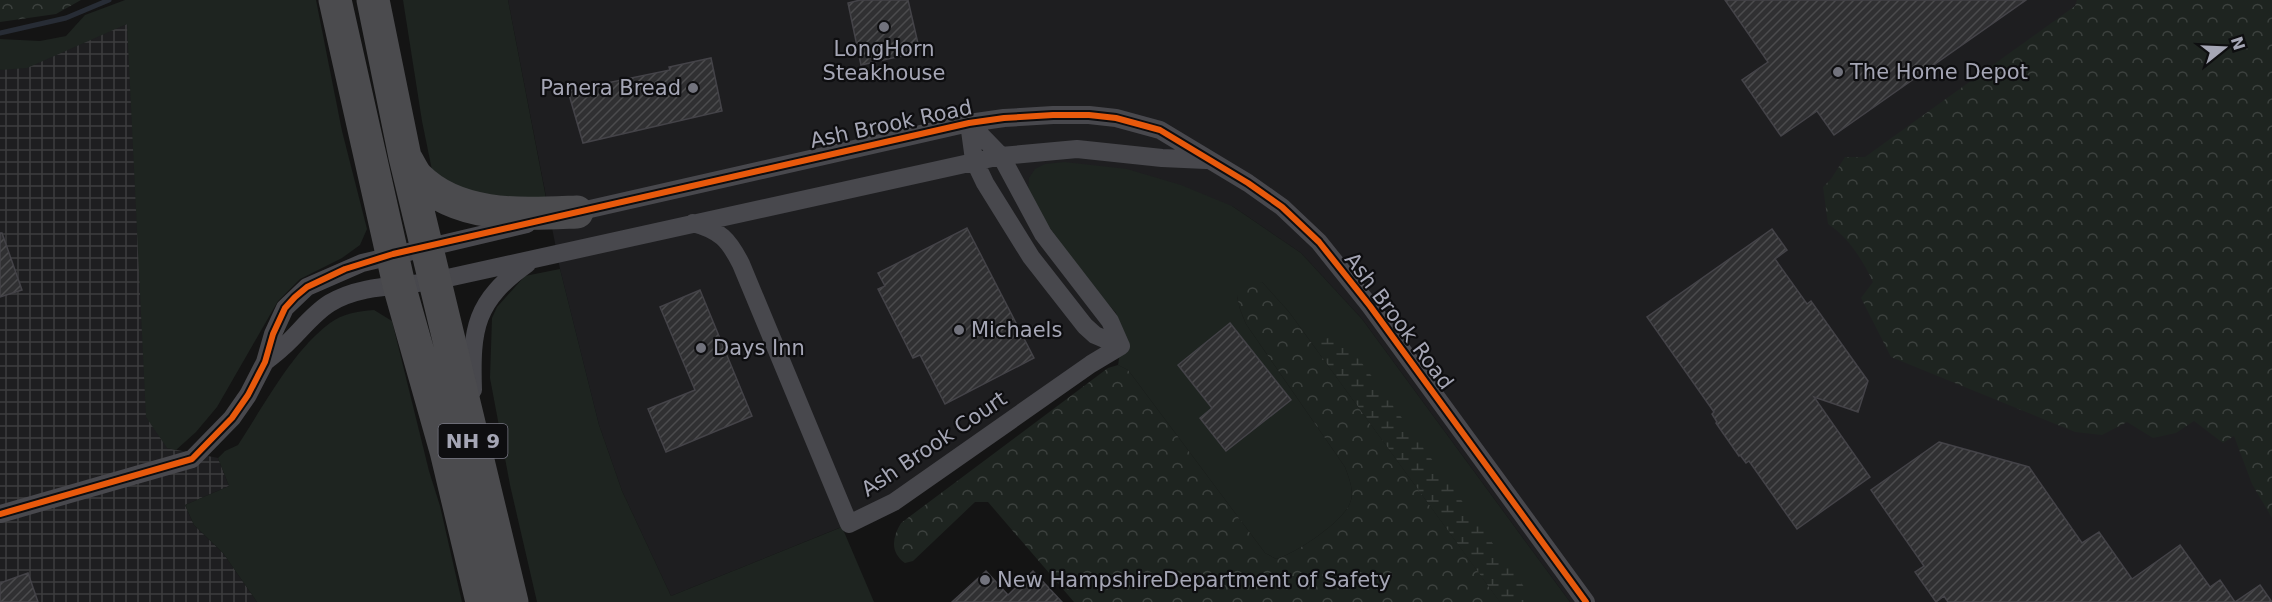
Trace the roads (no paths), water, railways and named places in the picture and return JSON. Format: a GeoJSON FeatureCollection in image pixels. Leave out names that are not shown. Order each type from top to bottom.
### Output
{"type":"FeatureCollection","features":[{"type":"Feature","properties":{"kind":"highway","name":"NH 9"},"geometry":{"type":"LineString","coordinates":[[335,0],[396,269],[446,451],[482,602]]}},
{"type":"Feature","properties":{"kind":"highway","name":"NH 9"},"geometry":{"type":"LineString","coordinates":[[374,0],[405,158],[512,602]]}},
{"type":"Feature","properties":{"kind":"highway"},"geometry":{"type":"LineString","coordinates":[[405,158],[417,177],[452,200],[506,213],[577,212]]}},
{"type":"Feature","properties":{"kind":"street","name":"Ash Brook Road"},"geometry":{"type":"LineString","coordinates":[[396,269],[426,247],[969,123],[1004,118],[1089,115],[1116,118],[1160,130],[1248,183],[1282,207],[1319,242],[1370,306],[1586,602]]}},
{"type":"Feature","properties":{"kind":"street"},"geometry":{"type":"LineString","coordinates":[[969,123],[1000,156],[1043,234],[1110,321],[1121,346]]}},
{"type":"Feature","properties":{"kind":"street"},"geometry":{"type":"LineString","coordinates":[[969,123],[974,160],[1012,227],[1048,281],[1095,335],[1121,346]]}},
{"type":"Feature","properties":{"kind":"street"},"geometry":{"type":"LineString","coordinates":[[0,514],[192,459],[232,418],[248,395],[265,362],[273,334],[285,308],[307,287],[345,269],[396,269],[434,281],[1000,156],[1077,149],[1162,158],[1208,160]]}},
{"type":"Feature","properties":{"kind":"street","name":"Ash Brook Court"},"geometry":{"type":"LineString","coordinates":[[693,223],[718,232],[733,248],[849,524],[894,502],[1091,364],[1121,346]]}},
{"type":"Feature","properties":{"kind":"street"},"geometry":{"type":"LineString","coordinates":[[477,457],[472,362],[475,330],[482,310],[496,288],[534,259]]}},
{"type":"Feature","properties":{"kind":"street"},"geometry":{"type":"LineString","coordinates":[[265,362],[331,302],[358,292],[396,269]]}},
{"type":"Feature","properties":{"kind":"waterway"},"geometry":{"type":"LineString","coordinates":[[0,33],[66,18],[109,0]]}},
{"type":"Feature","properties":{"kind":"place","name":"LongHorn Steakhouse"},"geometry":{"type":"Point","coordinates":[884,27]}},
{"type":"Feature","properties":{"kind":"place","name":"The Home Depot"},"geometry":{"type":"Point","coordinates":[1838,72]}},
{"type":"Feature","properties":{"kind":"place","name":"Panera Bread"},"geometry":{"type":"Point","coordinates":[693,88]}},
{"type":"Feature","properties":{"kind":"place","name":"Michaels"},"geometry":{"type":"Point","coordinates":[959,330]}},
{"type":"Feature","properties":{"kind":"place","name":"Days Inn"},"geometry":{"type":"Point","coordinates":[701,348]}},
{"type":"Feature","properties":{"kind":"place","name":"New HampshireDepartment of Safety"},"geometry":{"type":"Point","coordinates":[985,580]}}]}
